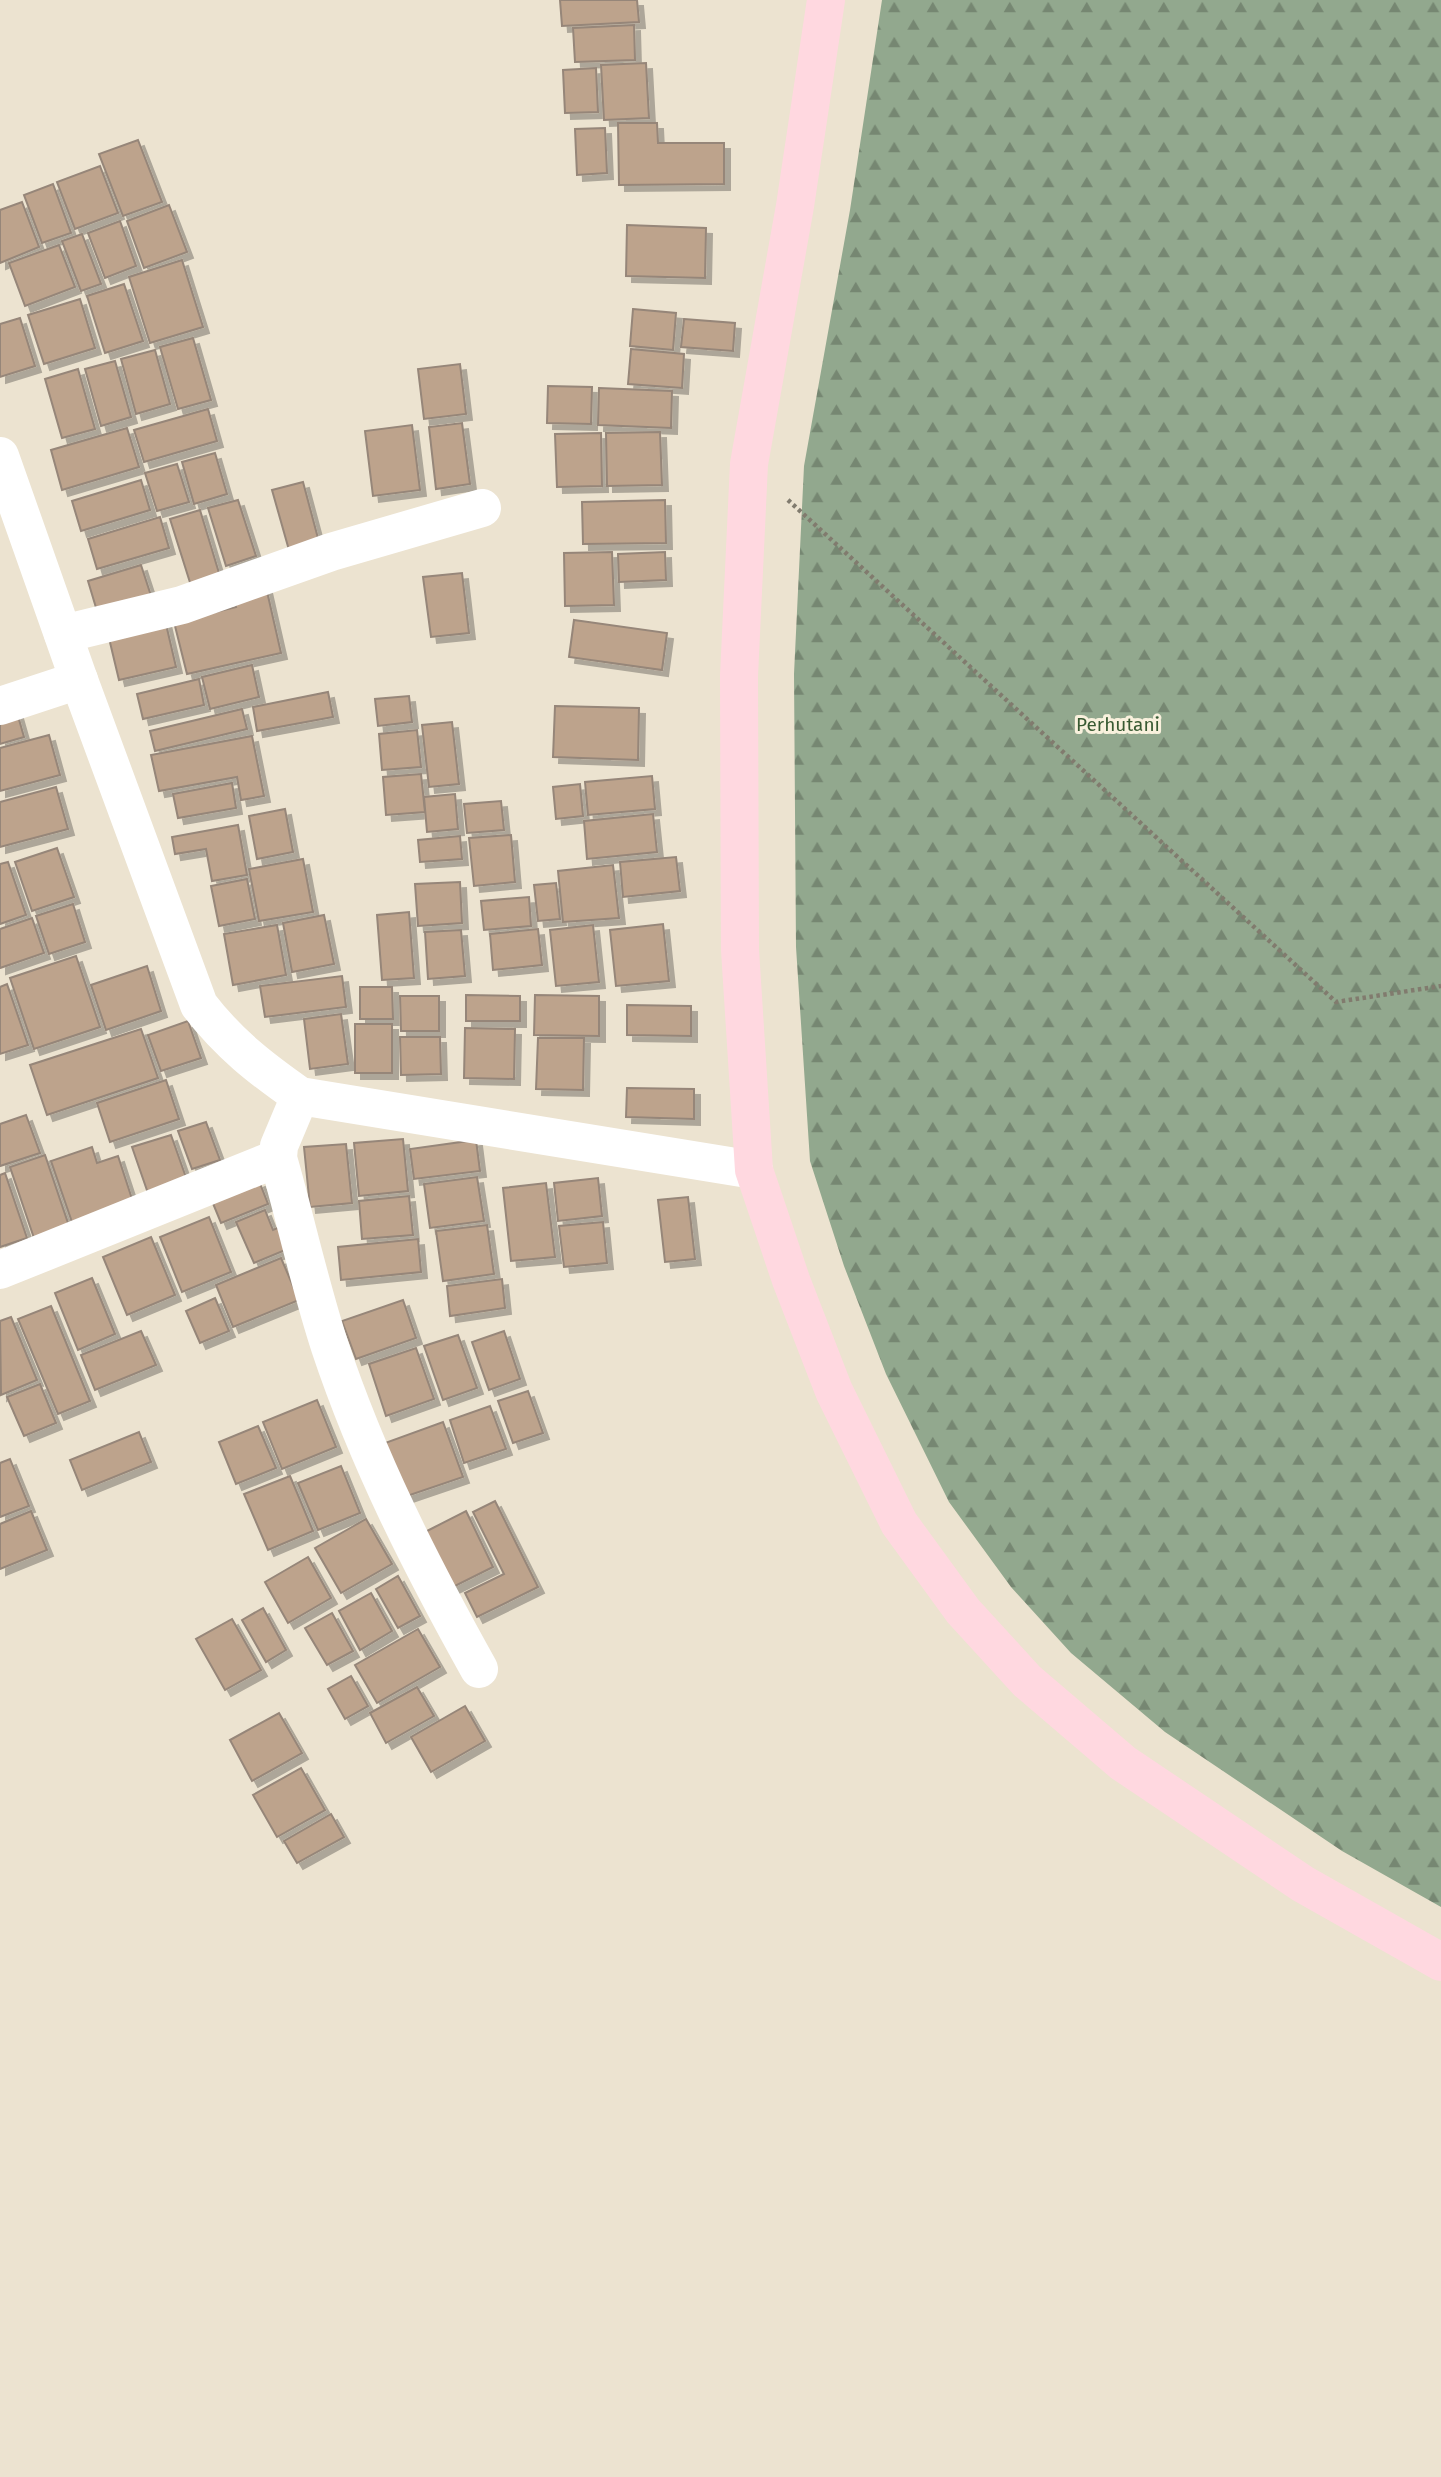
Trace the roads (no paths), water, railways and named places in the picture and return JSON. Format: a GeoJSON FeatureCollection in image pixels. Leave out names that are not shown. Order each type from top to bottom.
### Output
{"type":"FeatureCollection","features":[{"type":"Feature","properties":{"kind":"main road"},"geometry":{"type":"LineString","coordinates":[[826,0],[795,206],[749,464],[739,676],[740,950],[754,1170],[791,1280],[834,1391],[899,1522],[963,1611],[1027,1681],[1123,1763],[1303,1884],[1441,1962]]}},
{"type":"Feature","properties":{"kind":"street"},"geometry":{"type":"LineString","coordinates":[[0,456],[199,1005],[220,1033],[254,1063],[300,1096],[754,1170]]}},
{"type":"Feature","properties":{"kind":"street"},"geometry":{"type":"LineString","coordinates":[[63,634],[183,605],[331,552],[482,509]]}},
{"type":"Feature","properties":{"kind":"street"},"geometry":{"type":"LineString","coordinates":[[0,706],[79,680]]}},
{"type":"Feature","properties":{"kind":"street"},"geometry":{"type":"LineString","coordinates":[[300,1096],[279,1146],[278,1158],[330,1346],[357,1421],[392,1504],[479,1669]]}},
{"type":"Feature","properties":{"kind":"street"},"geometry":{"type":"LineString","coordinates":[[0,1270],[278,1158]]}},
{"type":"Feature","properties":{"kind":"park label","name":"Perhutani"},"geometry":{"type":"Point","coordinates":[1118,724]}}]}
